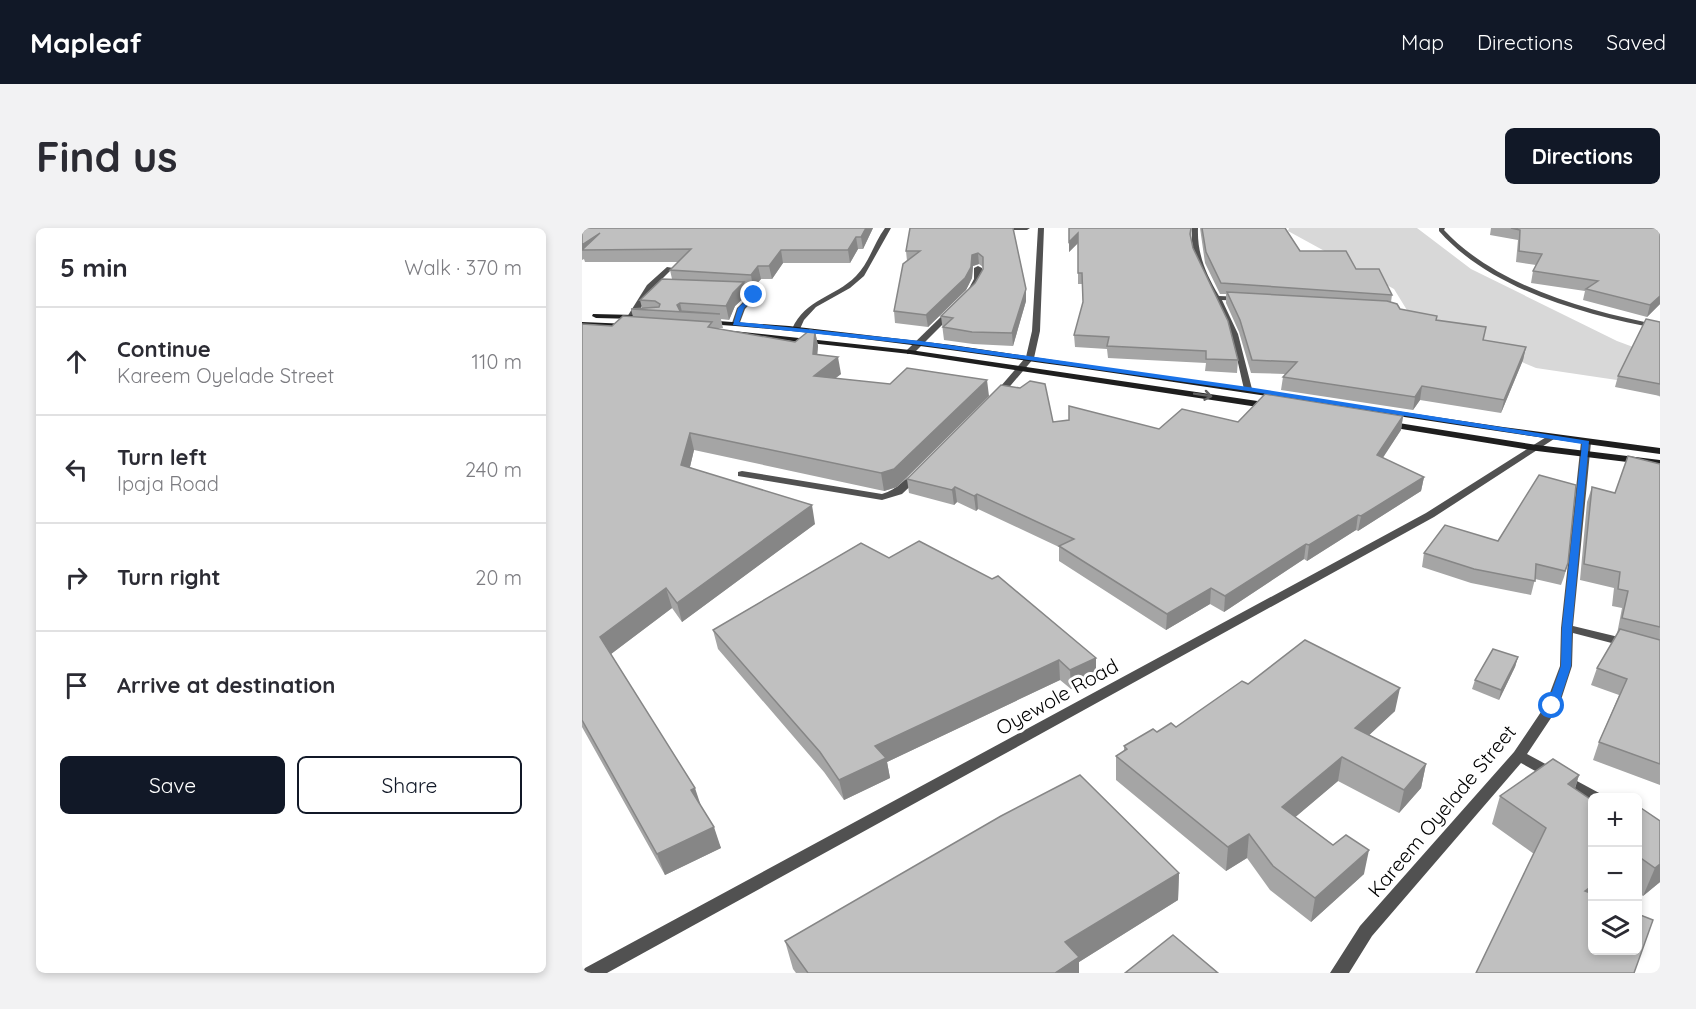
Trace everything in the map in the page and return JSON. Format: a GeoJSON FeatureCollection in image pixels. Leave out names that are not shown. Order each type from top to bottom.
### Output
{"type":"FeatureCollection","features":[{"type":"Feature","properties":{"kind":"main road"},"geometry":{"type":"LineString","coordinates":[[582,315],[651,318]]}},
{"type":"Feature","properties":{"kind":"main road"},"geometry":{"type":"LineString","coordinates":[[691,321],[736,323],[921,343],[1248,389],[1551,437],[1587,448],[1660,463]]}},
{"type":"Feature","properties":{"kind":"main road"},"geometry":{"type":"LineString","coordinates":[[582,324],[643,326]]}},
{"type":"Feature","properties":{"kind":"main road"},"geometry":{"type":"LineString","coordinates":[[700,330],[910,352],[1282,408]]}},
{"type":"Feature","properties":{"kind":"main road"},"geometry":{"type":"LineString","coordinates":[[1376,422],[1537,448],[1660,451]]}},
{"type":"Feature","properties":{"kind":"street"},"geometry":{"type":"LineString","coordinates":[[796,329],[800,316],[810,307],[845,289],[862,275],[888,228]]}},
{"type":"Feature","properties":{"kind":"street"},"geometry":{"type":"LineString","coordinates":[[1001,228],[1027,228]]}},
{"type":"Feature","properties":{"kind":"street"},"geometry":{"type":"LineString","coordinates":[[988,406],[1030,358],[1036,331],[1041,228]]}},
{"type":"Feature","properties":{"kind":"street"},"geometry":{"type":"LineString","coordinates":[[1195,228],[1198,267],[1217,298],[1234,334],[1248,389]]}},
{"type":"Feature","properties":{"kind":"street"},"geometry":{"type":"LineString","coordinates":[[1442,228],[1449,243],[1519,283],[1565,304],[1599,315],[1660,327]]}},
{"type":"Feature","properties":{"kind":"street"},"geometry":{"type":"LineString","coordinates":[[631,317],[650,287],[669,268]]}},
{"type":"Feature","properties":{"kind":"street"},"geometry":{"type":"LineString","coordinates":[[910,352],[975,287],[978,268]]}},
{"type":"Feature","properties":{"kind":"street"},"geometry":{"type":"LineString","coordinates":[[650,287],[662,287]]}},
{"type":"Feature","properties":{"kind":"street"},"geometry":{"type":"LineString","coordinates":[[720,288],[743,289],[751,291],[754,295],[741,308],[736,323]]}},
{"type":"Feature","properties":{"kind":"street"},"geometry":{"type":"LineString","coordinates":[[1217,298],[1250,299]]}},
{"type":"Feature","properties":{"kind":"street","name":"Oyewole Road"},"geometry":{"type":"LineString","coordinates":[[591,973],[1420,521],[1551,437]]}},
{"type":"Feature","properties":{"kind":"street","name":"Kareem Oyelade Street"},"geometry":{"type":"LineString","coordinates":[[1340,973],[1366,931],[1519,756],[1552,706],[1566,666],[1567,628],[1587,448]]}},
{"type":"Feature","properties":{"kind":"street"},"geometry":{"type":"LineString","coordinates":[[742,474],[882,497],[902,491],[925,467]]}},
{"type":"Feature","properties":{"kind":"street"},"geometry":{"type":"LineString","coordinates":[[1567,628],[1639,646]]}},
{"type":"Feature","properties":{"kind":"street"},"geometry":{"type":"LineString","coordinates":[[1519,756],[1588,794]]}},
{"type":"Feature","properties":{"kind":"shaded area"},"geometry":{"type":"Polygon","coordinates":[[[1289,228],[1417,228],[1471,269],[1617,341],[1660,357],[1660,397],[1637,383],[1536,368],[1410,315],[1394,289],[1288,231],[1289,228]]]}},
{"type":"Feature","properties":{"kind":"building"},"geometry":{"type":"Polygon","coordinates":[[[582,228],[866,228],[861,237],[856,237],[848,250],[781,250],[769,266],[758,266],[751,275],[670,270],[691,249],[582,250],[600,233],[582,245],[582,228]]]}},
{"type":"Feature","properties":{"kind":"building"},"geometry":{"type":"Polygon","coordinates":[[[910,228],[1013,228],[1026,289],[1012,333],[972,332],[943,327],[953,318],[941,316],[975,283],[983,269],[983,257],[978,253],[972,255],[971,267],[965,278],[926,315],[894,311],[903,264],[920,251],[906,251],[910,228]]]}},
{"type":"Feature","properties":{"kind":"building"},"geometry":{"type":"Polygon","coordinates":[[[1069,228],[1191,228],[1193,248],[1228,321],[1238,360],[1206,359],[1206,351],[1107,346],[1109,337],[1074,335],[1083,302],[1082,273],[1078,273],[1078,233],[1069,242],[1069,228]]]}},
{"type":"Feature","properties":{"kind":"building"},"geometry":{"type":"Polygon","coordinates":[[[1202,228],[1285,228],[1300,251],[1346,251],[1356,269],[1379,269],[1392,295],[1221,283],[1206,252],[1202,228]]]}},
{"type":"Feature","properties":{"kind":"building"},"geometry":{"type":"Polygon","coordinates":[[[1511,228],[1660,228],[1660,296],[1650,305],[1586,289],[1598,281],[1533,271],[1542,254],[1519,251],[1520,230],[1511,228]]]}},
{"type":"Feature","properties":{"kind":"building"},"geometry":{"type":"Polygon","coordinates":[[[662,279],[744,282],[733,293],[726,306],[680,303],[677,305],[680,311],[720,314],[631,309],[659,307],[660,304],[655,301],[640,300],[662,279]]]}},
{"type":"Feature","properties":{"kind":"building"},"geometry":{"type":"Polygon","coordinates":[[[1227,292],[1387,301],[1397,304],[1400,309],[1437,316],[1436,320],[1486,327],[1483,340],[1526,347],[1504,400],[1422,386],[1415,397],[1283,377],[1297,362],[1252,360],[1240,320],[1227,292]]]}},
{"type":"Feature","properties":{"kind":"building"},"geometry":{"type":"Polygon","coordinates":[[[623,316],[712,322],[708,327],[795,342],[810,330],[815,331],[813,354],[838,357],[814,376],[890,384],[907,368],[987,380],[894,469],[881,473],[690,433],[681,465],[812,505],[677,603],[666,588],[600,637],[695,788],[691,790],[714,827],[657,854],[582,720],[582,324],[612,326],[623,316]]]}},
{"type":"Feature","properties":{"kind":"building"},"geometry":{"type":"Polygon","coordinates":[[[1646,319],[1660,322],[1660,384],[1618,376],[1646,319]]]}},
{"type":"Feature","properties":{"kind":"building"},"geometry":{"type":"Polygon","coordinates":[[[1030,381],[1045,384],[1053,422],[1069,420],[1069,406],[1159,429],[1182,409],[1238,422],[1265,394],[1403,416],[1377,455],[1424,477],[1361,516],[1358,515],[1309,545],[1306,544],[1225,596],[1211,588],[1167,614],[1059,546],[1074,539],[977,494],[974,496],[955,487],[952,490],[907,479],[1001,385],[1020,388],[1030,381]]]}},
{"type":"Feature","properties":{"kind":"building"},"geometry":{"type":"Polygon","coordinates":[[[1628,456],[1660,464],[1660,627],[1622,618],[1628,591],[1618,589],[1620,572],[1584,564],[1592,487],[1615,493],[1628,456]]]}},
{"type":"Feature","properties":{"kind":"building"},"geometry":{"type":"Polygon","coordinates":[[[1539,475],[1576,485],[1568,563],[1565,571],[1536,564],[1535,581],[1474,569],[1424,553],[1445,525],[1498,541],[1539,475]]]}},
{"type":"Feature","properties":{"kind":"building"},"geometry":{"type":"Polygon","coordinates":[[[919,541],[992,579],[998,576],[1096,658],[1070,670],[1059,660],[875,746],[886,758],[839,780],[820,752],[713,630],[861,543],[889,558],[919,541]]]}},
{"type":"Feature","properties":{"kind":"building"},"geometry":{"type":"Polygon","coordinates":[[[1620,629],[1660,640],[1660,764],[1599,742],[1627,679],[1597,668],[1620,629]]]}},
{"type":"Feature","properties":{"kind":"building"},"geometry":{"type":"Polygon","coordinates":[[[1305,640],[1400,688],[1355,728],[1426,764],[1404,790],[1342,757],[1282,807],[1333,845],[1346,835],[1369,850],[1315,898],[1273,866],[1249,834],[1228,847],[1116,756],[1127,749],[1124,746],[1153,729],[1157,732],[1171,723],[1176,727],[1242,681],[1248,684],[1305,640]]]}},
{"type":"Feature","properties":{"kind":"building"},"geometry":{"type":"Polygon","coordinates":[[[1493,649],[1518,657],[1501,690],[1475,680],[1493,649]]]}},
{"type":"Feature","properties":{"kind":"building"},"geometry":{"type":"Polygon","coordinates":[[[1553,759],[1579,775],[1568,784],[1588,798],[1588,889],[1585,891],[1588,892],[1588,955],[1640,955],[1634,973],[1476,973],[1546,828],[1500,796],[1553,759]]]}},
{"type":"Feature","properties":{"kind":"building"},"geometry":{"type":"Polygon","coordinates":[[[1080,775],[1179,873],[1065,942],[1079,957],[1055,973],[808,973],[785,941],[1001,816],[1080,775]]]}},
{"type":"Feature","properties":{"kind":"building"},"geometry":{"type":"Polygon","coordinates":[[[1642,809],[1660,821],[1660,864],[1655,868],[1642,859],[1642,809]]]}},
{"type":"Feature","properties":{"kind":"building"},"geometry":{"type":"Polygon","coordinates":[[[1642,916],[1653,920],[1642,951],[1642,916]]]}},
{"type":"Feature","properties":{"kind":"building"},"geometry":{"type":"Polygon","coordinates":[[[1173,935],[1218,973],[1125,973],[1173,935]]]}},
{"type":"Feature","properties":{"kind":"route"},"geometry":{"type":"LineString","coordinates":[[754,295],[741,308],[736,323],[921,343],[1248,389],[1587,442],[1567,628],[1566,666],[1552,706]]}}]}
